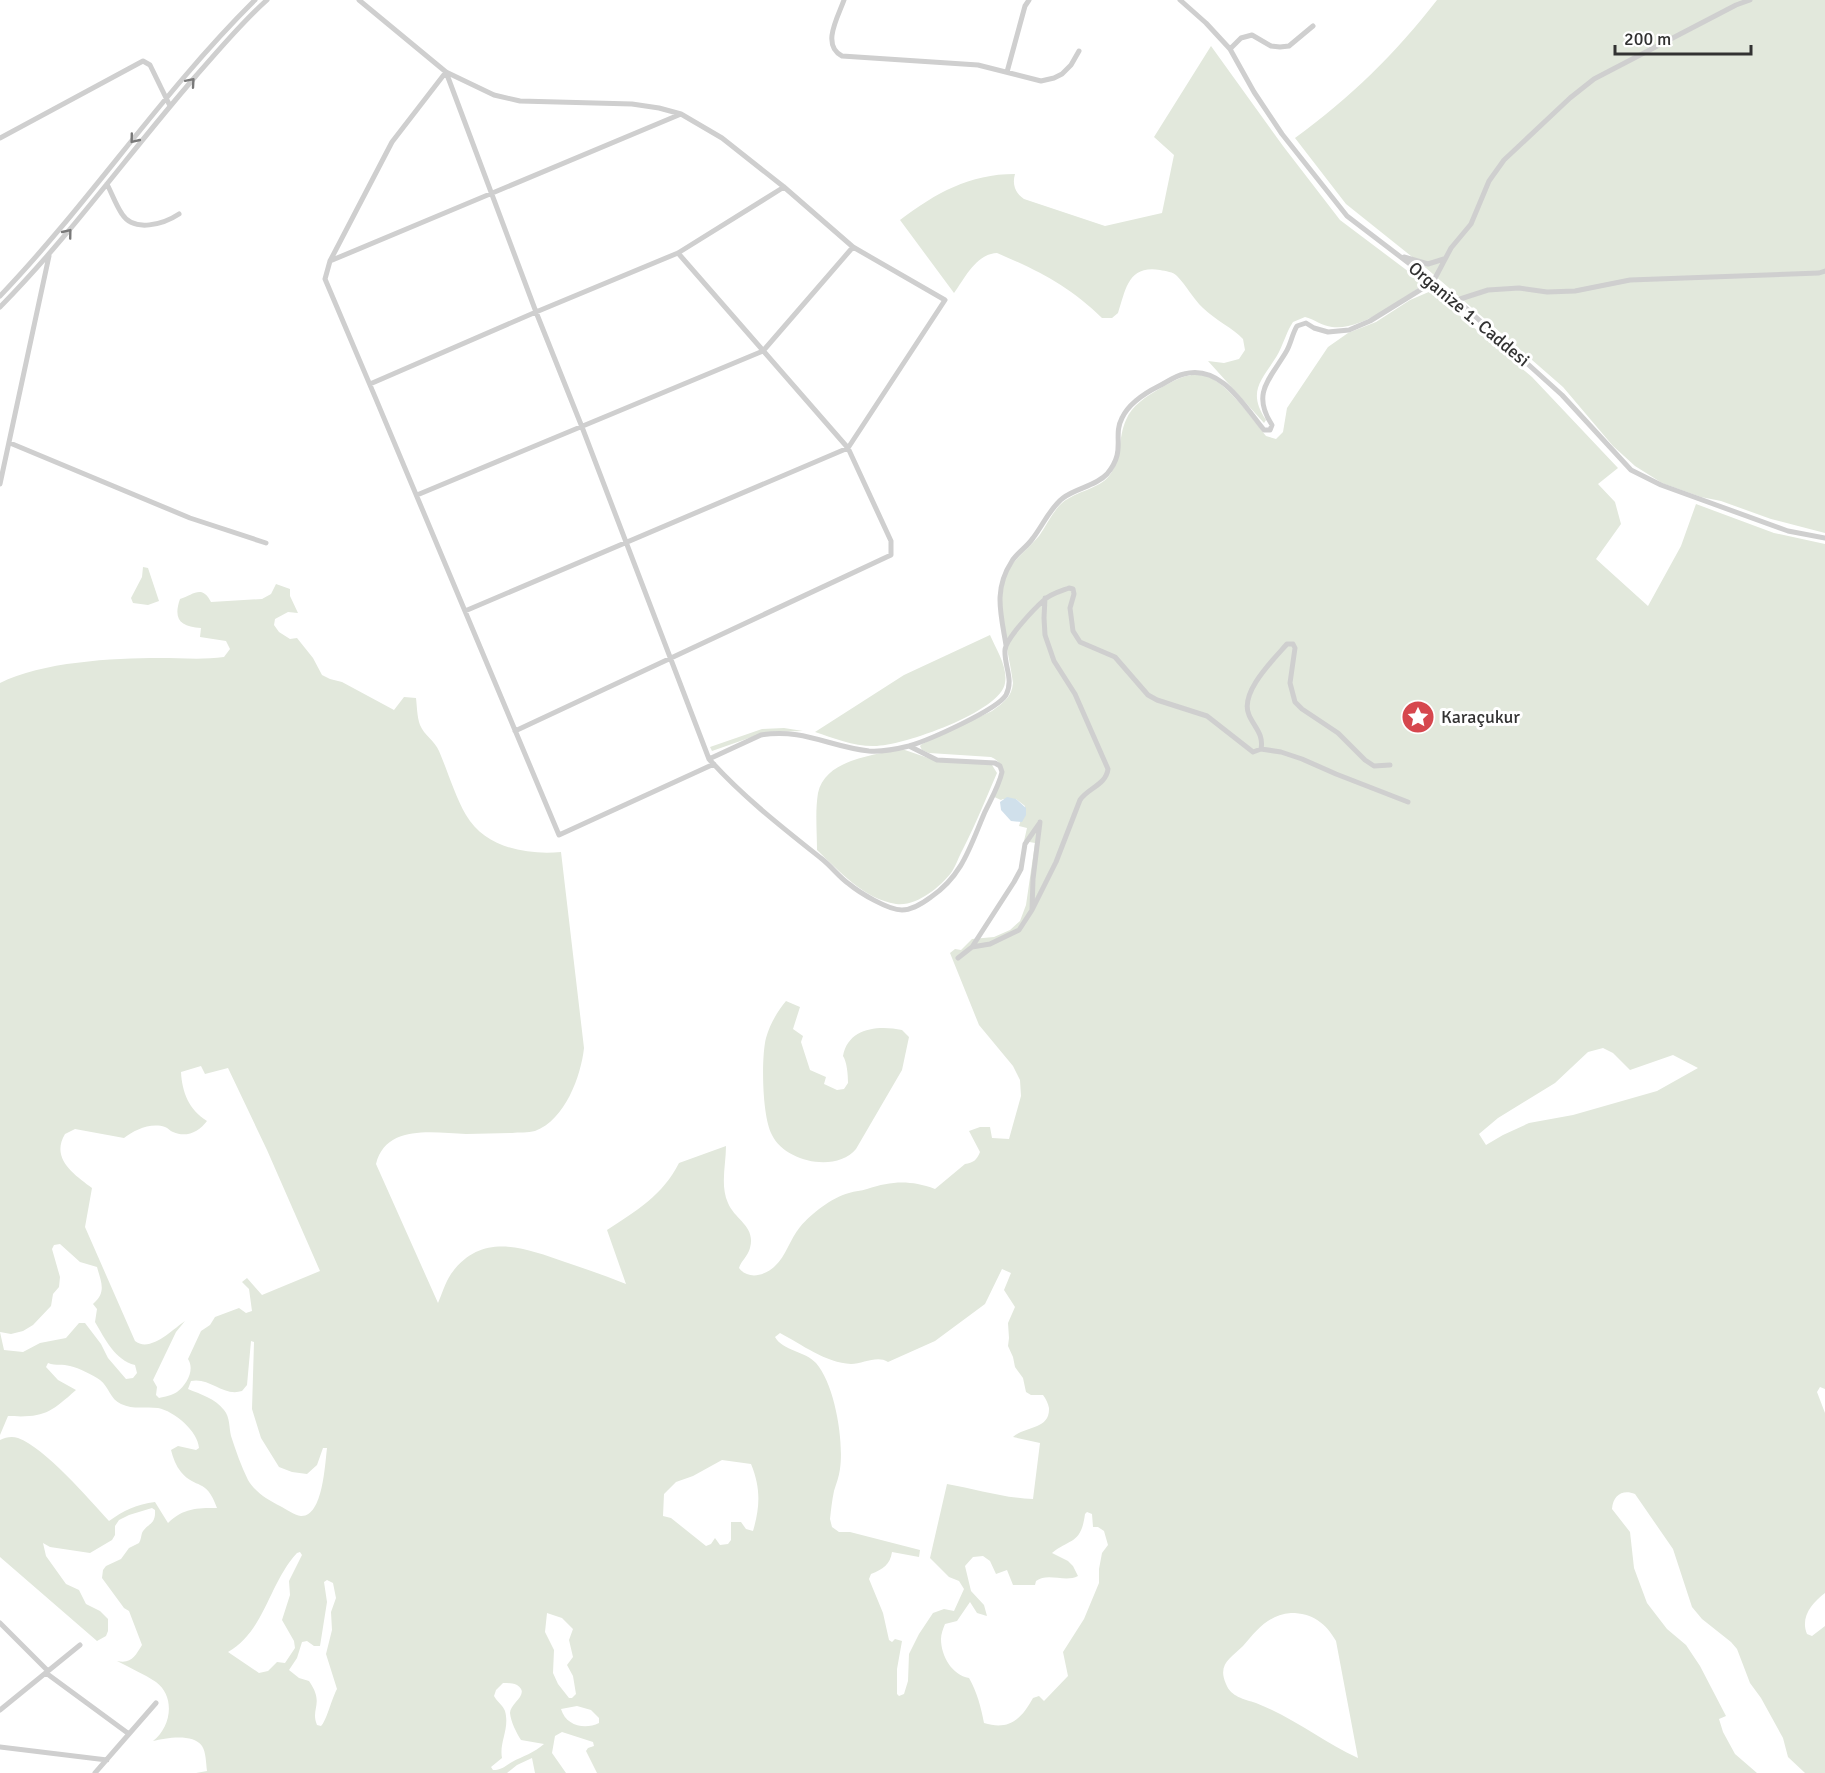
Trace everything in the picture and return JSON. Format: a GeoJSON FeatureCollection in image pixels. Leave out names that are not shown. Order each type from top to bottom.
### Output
{"type":"FeatureCollection","features":[{"type":"Feature","properties":{"kind":"street"},"geometry":{"type":"LineString","coordinates":[[0,296],[44,247],[228,27],[255,0]]}},
{"type":"Feature","properties":{"kind":"street"},"geometry":{"type":"LineString","coordinates":[[0,307],[50,255],[170,106],[246,19],[267,0]]}},
{"type":"Feature","properties":{"kind":"street"},"geometry":{"type":"LineString","coordinates":[[359,0],[446,72],[494,95],[520,101],[632,104],[681,114],[722,138],[784,187],[853,248],[945,300],[848,448],[465,611]]}},
{"type":"Feature","properties":{"kind":"street"},"geometry":{"type":"LineString","coordinates":[[844,0],[831,40],[833,50],[839,55],[978,65],[1041,81],[1050,80],[1065,72],[1079,51]]}},
{"type":"Feature","properties":{"kind":"street"},"geometry":{"type":"LineString","coordinates":[[1007,72],[1025,6],[1029,0]]}},
{"type":"Feature","properties":{"kind":"street","name":"Organize 1. Caddesi"},"geometry":{"type":"LineString","coordinates":[[1180,0],[1230,49],[1269,116],[1347,216],[1456,300],[1562,395],[1631,470],[1661,485],[1788,531],[1825,538]]}},
{"type":"Feature","properties":{"kind":"street"},"geometry":{"type":"LineString","coordinates":[[709,759],[761,735],[770,734],[805,735],[872,752],[909,746],[982,714],[1003,699],[1009,684],[1006,645],[998,598],[1002,578],[1012,560],[1032,541],[1053,507],[1063,498],[1103,478],[1111,468],[1120,448],[1121,420],[1140,398],[1182,374],[1194,372],[1211,374],[1221,380],[1264,430],[1269,431],[1272,425],[1264,408],[1264,389],[1270,374],[1288,349],[1297,326],[1306,323],[1328,332],[1348,330],[1370,321],[1433,282],[1451,248],[1471,224],[1489,181],[1504,160],[1570,98],[1594,80],[1628,60],[1750,0]]}},
{"type":"Feature","properties":{"kind":"street"},"geometry":{"type":"LineString","coordinates":[[1230,49],[1241,38],[1252,35],[1271,46],[1288,46],[1313,26]]}},
{"type":"Feature","properties":{"kind":"street"},"geometry":{"type":"LineString","coordinates":[[0,138],[143,61],[150,65],[170,106]]}},
{"type":"Feature","properties":{"kind":"street"},"geometry":{"type":"LineString","coordinates":[[446,72],[709,759],[730,782],[802,845],[823,860],[850,886],[892,908],[903,910],[924,903],[954,878],[963,863],[1002,772],[1000,766],[995,763],[937,760],[909,746]]}},
{"type":"Feature","properties":{"kind":"street"},"geometry":{"type":"LineString","coordinates":[[446,72],[392,142],[330,261],[325,279],[559,835],[714,764]]}},
{"type":"Feature","properties":{"kind":"street"},"geometry":{"type":"LineString","coordinates":[[330,261],[681,114]]}},
{"type":"Feature","properties":{"kind":"street"},"geometry":{"type":"LineString","coordinates":[[107,184],[122,215],[131,222],[156,224],[179,214]]}},
{"type":"Feature","properties":{"kind":"street"},"geometry":{"type":"LineString","coordinates":[[370,384],[678,253],[784,187]]}},
{"type":"Feature","properties":{"kind":"street"},"geometry":{"type":"LineString","coordinates":[[0,484],[50,255],[44,247]]}},
{"type":"Feature","properties":{"kind":"street"},"geometry":{"type":"LineString","coordinates":[[417,495],[763,351],[853,248]]}},
{"type":"Feature","properties":{"kind":"street"},"geometry":{"type":"LineString","coordinates":[[515,731],[891,555],[891,541],[848,448],[678,253]]}},
{"type":"Feature","properties":{"kind":"street"},"geometry":{"type":"LineString","coordinates":[[1399,256],[1428,264],[1445,259]]}},
{"type":"Feature","properties":{"kind":"street"},"geometry":{"type":"LineString","coordinates":[[1456,300],[1488,290],[1519,288],[1547,292],[1575,291],[1630,280],[1825,271]]}},
{"type":"Feature","properties":{"kind":"street"},"geometry":{"type":"LineString","coordinates":[[10,443],[190,518],[266,543]]}},
{"type":"Feature","properties":{"kind":"street"},"geometry":{"type":"LineString","coordinates":[[1006,645],[1045,598],[1072,588],[1074,592],[1070,608],[1073,631],[1080,642],[1114,657],[1148,695],[1207,716],[1251,751],[1258,752],[1261,749],[1281,752],[1408,802]]}},
{"type":"Feature","properties":{"kind":"street"},"geometry":{"type":"LineString","coordinates":[[972,947],[990,944],[1019,930],[1032,910],[1056,862],[1080,800],[1103,781],[1108,769],[1076,694],[1054,661],[1045,635],[1045,598]]}},
{"type":"Feature","properties":{"kind":"street"},"geometry":{"type":"LineString","coordinates":[[1261,749],[1261,735],[1248,714],[1247,702],[1263,670],[1287,644],[1291,643],[1295,648],[1290,683],[1295,702],[1338,733],[1351,748],[1374,766],[1390,765]]}},
{"type":"Feature","properties":{"kind":"street"},"geometry":{"type":"LineString","coordinates":[[958,958],[972,947],[1014,882],[1021,869],[1025,844],[1040,822],[1033,879],[1032,910]]}},
{"type":"Feature","properties":{"kind":"street"},"geometry":{"type":"LineString","coordinates":[[0,1623],[47,1672],[129,1734]]}},
{"type":"Feature","properties":{"kind":"street"},"geometry":{"type":"LineString","coordinates":[[0,1710],[80,1645]]}},
{"type":"Feature","properties":{"kind":"street"},"geometry":{"type":"LineString","coordinates":[[95,1773],[156,1703]]}},
{"type":"Feature","properties":{"kind":"street"},"geometry":{"type":"LineString","coordinates":[[0,1747],[107,1760]]}},
{"type":"Feature","properties":{"kind":"shaded area"},"geometry":{"type":"Polygon","coordinates":[[[1437,0],[1825,0],[1825,533],[1701,497],[1662,483],[1635,466],[1613,446],[1563,387],[1426,268],[1346,204],[1295,138],[1335,107],[1371,74],[1437,0]]]}},
{"type":"Feature","properties":{"kind":"shaded area"},"geometry":{"type":"Polygon","coordinates":[[[1211,46],[1340,220],[1425,284],[1380,313],[1356,324],[1332,327],[1305,317],[1293,322],[1279,352],[1259,384],[1257,400],[1266,420],[1264,423],[1208,361],[1224,363],[1239,359],[1245,350],[1243,339],[1203,308],[1174,274],[1149,269],[1135,275],[1126,288],[1118,313],[1112,318],[1102,318],[1078,297],[1053,280],[997,253],[990,254],[977,262],[954,293],[900,220],[927,201],[968,181],[1015,174],[1015,188],[1024,199],[1105,226],[1162,213],[1174,155],[1154,137],[1211,46]]]}},
{"type":"Feature","properties":{"kind":"shaded area"},"geometry":{"type":"Polygon","coordinates":[[[1431,291],[1532,377],[1618,468],[1598,484],[1615,502],[1621,524],[1596,559],[1648,606],[1681,546],[1696,504],[1774,533],[1825,544],[1825,1389],[1820,1387],[1817,1392],[1825,1413],[1825,1593],[1808,1611],[1805,1628],[1807,1634],[1812,1636],[1825,1626],[1825,1773],[1805,1773],[1788,1757],[1783,1738],[1750,1683],[1737,1649],[1702,1619],[1692,1607],[1673,1549],[1635,1494],[1626,1492],[1619,1494],[1614,1500],[1612,1509],[1630,1532],[1634,1568],[1647,1603],[1667,1629],[1686,1645],[1700,1666],[1726,1716],[1719,1719],[1723,1732],[1735,1754],[1757,1773],[597,1773],[586,1751],[594,1746],[593,1742],[562,1732],[555,1736],[552,1753],[566,1773],[535,1773],[532,1758],[507,1773],[196,1773],[207,1771],[204,1751],[198,1742],[186,1738],[153,1741],[164,1728],[169,1704],[162,1688],[156,1682],[117,1661],[130,1660],[142,1645],[129,1611],[124,1608],[102,1578],[106,1566],[121,1559],[129,1548],[139,1543],[144,1530],[153,1522],[155,1510],[152,1508],[119,1520],[112,1540],[90,1553],[50,1547],[43,1543],[46,1556],[66,1584],[79,1590],[86,1604],[100,1611],[108,1619],[106,1636],[97,1641],[0,1557],[0,1440],[7,1438],[18,1438],[41,1452],[109,1521],[131,1508],[155,1502],[168,1523],[179,1514],[191,1510],[217,1508],[209,1492],[186,1477],[179,1470],[174,1459],[171,1450],[178,1446],[196,1450],[199,1448],[190,1429],[178,1417],[158,1408],[121,1404],[114,1399],[100,1380],[74,1367],[48,1363],[46,1367],[58,1380],[76,1390],[46,1412],[30,1416],[8,1416],[0,1435],[0,1332],[0,683],[36,670],[78,663],[121,659],[224,657],[230,649],[226,641],[200,637],[201,628],[188,626],[180,621],[177,612],[180,599],[201,592],[211,602],[262,599],[271,594],[276,584],[290,589],[290,596],[298,613],[288,612],[275,619],[274,625],[279,632],[290,639],[297,638],[313,658],[322,675],[342,682],[394,710],[404,697],[416,698],[420,725],[437,747],[458,800],[474,826],[495,842],[508,847],[534,852],[561,852],[584,1048],[570,1096],[555,1117],[535,1131],[466,1134],[414,1133],[390,1142],[382,1151],[376,1164],[438,1303],[449,1277],[463,1261],[476,1252],[490,1248],[519,1248],[626,1284],[607,1230],[657,1193],[679,1163],[726,1146],[724,1182],[726,1196],[731,1209],[748,1229],[751,1240],[749,1251],[739,1268],[747,1274],[762,1274],[779,1262],[805,1222],[835,1198],[851,1192],[893,1183],[917,1184],[935,1189],[965,1164],[978,1157],[980,1152],[969,1131],[980,1127],[990,1127],[992,1138],[1009,1139],[1021,1096],[1020,1080],[1013,1066],[979,1025],[950,953],[955,949],[961,950],[972,939],[994,937],[1010,930],[1020,921],[1026,905],[1035,843],[1024,841],[1027,828],[1019,826],[1025,806],[1016,799],[1001,800],[992,796],[1002,770],[997,761],[991,757],[929,753],[922,750],[920,746],[992,711],[1009,696],[1013,683],[1003,623],[1002,593],[1011,566],[1039,536],[1052,514],[1062,503],[1099,484],[1109,476],[1116,463],[1129,415],[1149,395],[1184,377],[1201,375],[1210,377],[1237,400],[1266,436],[1276,439],[1283,432],[1287,408],[1328,347],[1348,333],[1376,322],[1410,300],[1431,291]],[[1603,1048],[1588,1052],[1555,1083],[1498,1118],[1479,1134],[1486,1145],[1529,1123],[1573,1115],[1657,1091],[1698,1068],[1673,1055],[1630,1070],[1613,1053],[1603,1048]],[[201,1066],[181,1072],[191,1106],[207,1121],[196,1131],[178,1134],[165,1127],[154,1125],[133,1132],[124,1138],[75,1129],[65,1134],[60,1151],[66,1166],[92,1188],[85,1227],[135,1341],[141,1344],[154,1342],[185,1321],[176,1332],[153,1380],[157,1387],[156,1395],[159,1398],[175,1393],[184,1385],[191,1368],[188,1359],[201,1331],[210,1325],[215,1317],[239,1308],[246,1313],[252,1311],[249,1289],[242,1282],[247,1278],[262,1295],[320,1271],[228,1068],[205,1074],[201,1066]],[[60,1244],[54,1245],[52,1249],[60,1277],[59,1287],[53,1294],[51,1306],[33,1325],[11,1334],[0,1332],[4,1350],[23,1352],[40,1343],[66,1338],[79,1323],[85,1323],[101,1344],[108,1358],[126,1379],[133,1378],[137,1373],[135,1365],[122,1359],[111,1348],[95,1322],[97,1309],[93,1304],[100,1295],[102,1287],[97,1267],[80,1262],[60,1244]],[[1002,1269],[985,1304],[935,1341],[888,1362],[879,1359],[856,1364],[842,1363],[823,1357],[780,1333],[775,1337],[783,1345],[816,1363],[823,1373],[833,1399],[837,1414],[841,1457],[830,1519],[832,1527],[839,1532],[850,1532],[920,1550],[919,1557],[892,1552],[888,1563],[871,1574],[869,1579],[883,1613],[889,1640],[902,1641],[897,1669],[897,1694],[899,1696],[904,1694],[908,1681],[909,1654],[919,1634],[933,1613],[944,1609],[954,1611],[964,1589],[959,1581],[949,1577],[930,1558],[947,1484],[1033,1499],[1040,1443],[1013,1437],[1041,1424],[1048,1415],[1049,1408],[1043,1395],[1031,1395],[1026,1392],[1023,1378],[1015,1367],[1008,1346],[1008,1323],[1015,1307],[1004,1290],[1011,1273],[1002,1269]],[[251,1341],[247,1385],[242,1391],[235,1392],[198,1381],[191,1381],[188,1389],[212,1400],[226,1413],[239,1458],[254,1488],[266,1498],[293,1513],[301,1516],[308,1514],[314,1508],[322,1488],[327,1448],[323,1448],[317,1465],[307,1474],[279,1467],[261,1438],[252,1409],[254,1342],[251,1341]],[[722,1460],[693,1476],[676,1482],[664,1494],[663,1516],[671,1518],[706,1546],[711,1544],[715,1538],[720,1545],[728,1544],[731,1540],[731,1522],[741,1522],[746,1529],[753,1531],[758,1498],[757,1481],[751,1464],[722,1460]],[[1087,1512],[1085,1514],[1081,1531],[1074,1540],[1052,1553],[1073,1566],[1078,1576],[1073,1578],[1046,1577],[1036,1581],[1035,1585],[1013,1585],[1007,1570],[996,1574],[990,1561],[983,1556],[973,1557],[965,1566],[971,1591],[984,1605],[987,1616],[977,1613],[970,1602],[957,1621],[945,1624],[941,1635],[942,1645],[945,1658],[953,1669],[969,1678],[984,1723],[1001,1725],[1014,1721],[1020,1717],[1033,1698],[1039,1696],[1044,1701],[1068,1676],[1063,1652],[1084,1619],[1099,1583],[1102,1553],[1108,1545],[1104,1531],[1093,1527],[1092,1514],[1087,1512]],[[300,1552],[288,1565],[259,1619],[240,1643],[228,1652],[259,1673],[268,1671],[277,1662],[285,1663],[295,1648],[294,1641],[282,1620],[290,1595],[289,1581],[302,1555],[300,1552]],[[327,1580],[324,1582],[327,1602],[320,1646],[314,1646],[307,1641],[302,1642],[297,1658],[289,1670],[299,1678],[309,1681],[314,1689],[317,1701],[315,1719],[317,1725],[321,1726],[337,1689],[326,1654],[332,1630],[331,1612],[336,1598],[333,1583],[327,1580]],[[547,1613],[545,1632],[554,1650],[553,1673],[558,1684],[569,1698],[572,1698],[576,1694],[573,1676],[567,1665],[573,1657],[569,1640],[573,1629],[562,1618],[547,1613]],[[1291,1613],[1269,1620],[1224,1666],[1224,1677],[1228,1688],[1238,1697],[1283,1716],[1358,1758],[1336,1641],[1323,1624],[1312,1617],[1291,1613]],[[503,1683],[494,1696],[504,1709],[506,1724],[502,1758],[491,1767],[493,1770],[503,1768],[544,1744],[521,1740],[511,1720],[511,1709],[521,1695],[521,1688],[515,1684],[503,1683]],[[577,1706],[561,1709],[567,1719],[582,1726],[599,1723],[599,1718],[591,1710],[577,1706]]]}},
{"type":"Feature","properties":{"kind":"shaded area"},"geometry":{"type":"Polygon","coordinates":[[[143,567],[148,568],[159,601],[148,605],[133,603],[131,598],[142,577],[143,567]]]}},
{"type":"Feature","properties":{"kind":"shaded area"},"geometry":{"type":"Polygon","coordinates":[[[990,635],[1003,664],[1005,683],[999,694],[969,716],[926,734],[886,745],[858,745],[815,732],[904,675],[990,635]]]}},
{"type":"Feature","properties":{"kind":"shaded area"},"geometry":{"type":"Polygon","coordinates":[[[784,728],[803,731],[766,732],[712,751],[710,747],[762,729],[784,728]]]}},
{"type":"Feature","properties":{"kind":"shaded area"},"geometry":{"type":"Polygon","coordinates":[[[902,749],[931,759],[992,765],[997,773],[951,873],[934,890],[919,899],[896,904],[884,901],[863,890],[843,875],[817,850],[817,807],[818,793],[830,773],[852,760],[902,749]]]}},
{"type":"Feature","properties":{"kind":"shaded area"},"geometry":{"type":"Polygon","coordinates":[[[1007,797],[1016,799],[1026,808],[1026,815],[1022,822],[1011,821],[1001,810],[1000,802],[1007,797]]]}},
{"type":"Feature","properties":{"kind":"shaded area"},"geometry":{"type":"Polygon","coordinates":[[[786,1001],[800,1007],[793,1029],[803,1036],[801,1042],[810,1070],[826,1077],[824,1084],[837,1090],[844,1089],[848,1083],[843,1056],[851,1039],[865,1031],[883,1028],[902,1030],[909,1037],[902,1070],[856,1149],[836,1161],[811,1161],[799,1158],[779,1144],[769,1126],[763,1087],[764,1047],[772,1023],[786,1001]]]}},
{"type":"Feature","properties":{"kind":"place","name":"Karaçukur"},"geometry":{"type":"Point","coordinates":[1418,717]}}]}
